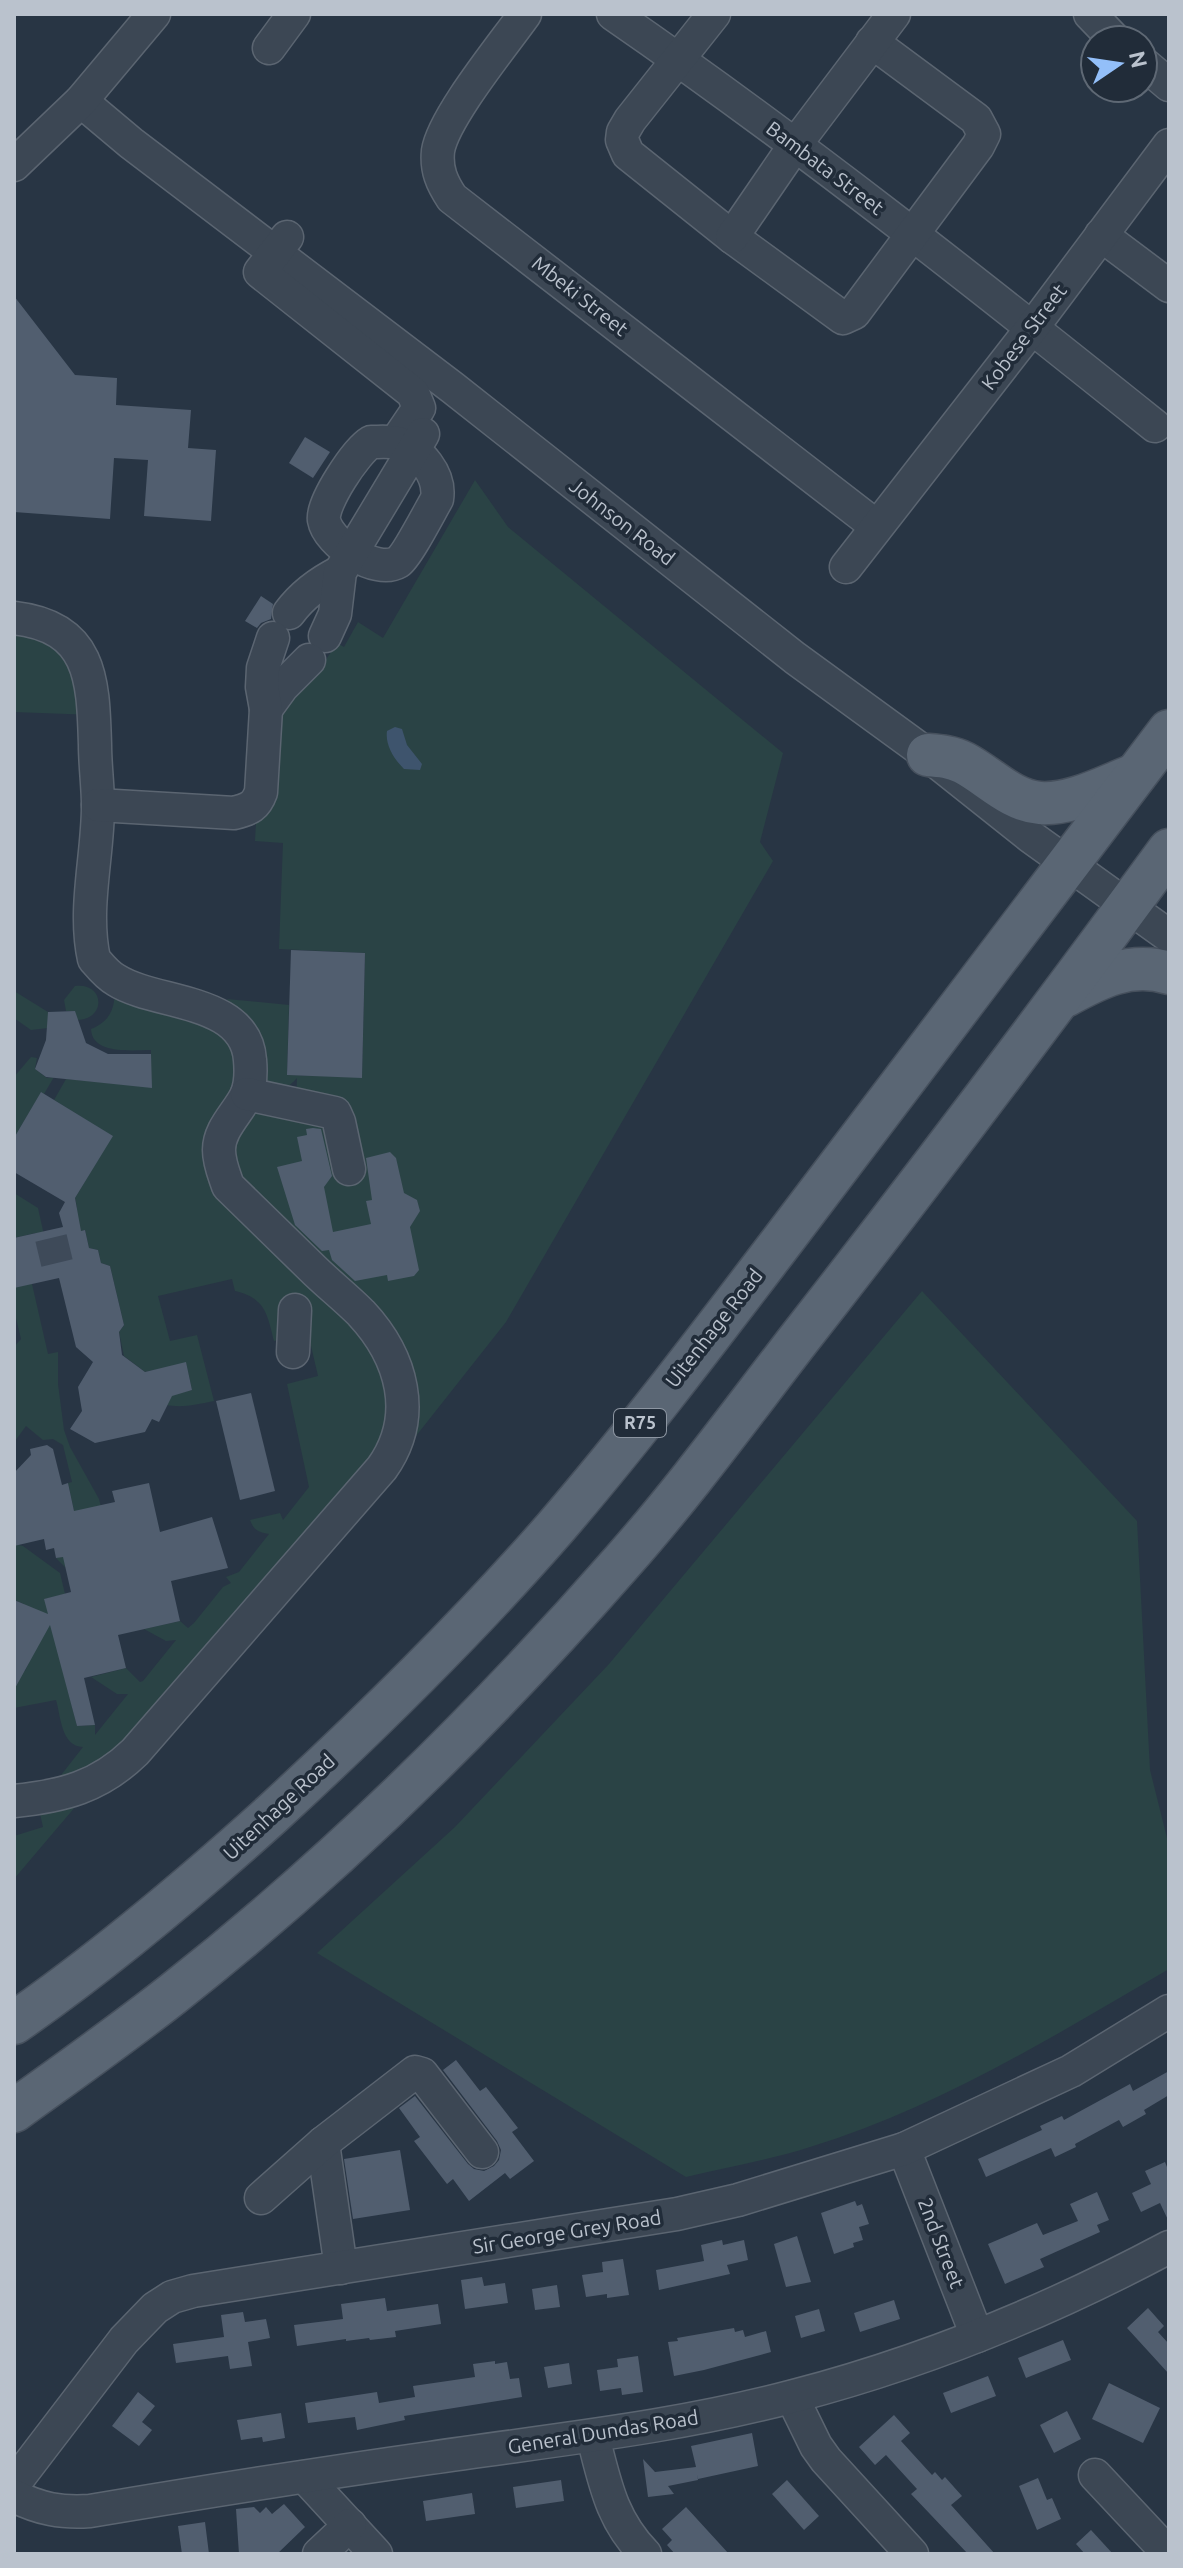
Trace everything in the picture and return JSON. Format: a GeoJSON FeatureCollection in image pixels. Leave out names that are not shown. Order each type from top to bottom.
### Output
{"type":"FeatureCollection","features":[{"type":"Feature","properties":{"kind":"main road","name":"Uitenhage Road"},"geometry":{"type":"LineString","coordinates":[[14,2023],[112,1951],[209,1871],[387,1707],[491,1599],[555,1527],[705,1342],[1169,731]]}},
{"type":"Feature","properties":{"kind":"main road"},"geometry":{"type":"LineString","coordinates":[[928,755],[949,757],[965,763],[1001,788],[1037,803],[1069,800],[1135,775]]}},
{"type":"Feature","properties":{"kind":"main road"},"geometry":{"type":"LineString","coordinates":[[14,2111],[136,2023],[241,1939],[427,1768],[624,1560],[856,1266],[1169,850]]}},
{"type":"Feature","properties":{"kind":"main road"},"geometry":{"type":"LineString","coordinates":[[1057,1001],[1117,971],[1142,968],[1169,973]]}},
{"type":"Feature","properties":{"kind":"street"},"geometry":{"type":"LineString","coordinates":[[14,165],[81,101],[154,14]]}},
{"type":"Feature","properties":{"kind":"street"},"geometry":{"type":"LineString","coordinates":[[269,48],[294,14]]}},
{"type":"Feature","properties":{"kind":"street","name":"Mbeki Street"},"geometry":{"type":"LineString","coordinates":[[525,14],[445,127],[438,151],[440,181],[452,198],[876,526]]}},
{"type":"Feature","properties":{"kind":"street","name":"Bambata Street"},"geometry":{"type":"LineString","coordinates":[[613,14],[680,60],[912,233],[1155,426]]}},
{"type":"Feature","properties":{"kind":"street"},"geometry":{"type":"LineString","coordinates":[[714,14],[623,132],[623,146],[638,163],[732,237],[843,318],[854,313],[982,140],[983,128],[976,119],[872,42]]}},
{"type":"Feature","properties":{"kind":"street"},"geometry":{"type":"LineString","coordinates":[[732,237],[795,145],[894,14]]}},
{"type":"Feature","properties":{"kind":"street","name":"Johnson Road"},"geometry":{"type":"LineString","coordinates":[[81,101],[783,648],[928,755],[1031,837],[1169,936]]}},
{"type":"Feature","properties":{"kind":"street","name":"Kobese Street"},"geometry":{"type":"LineString","coordinates":[[846,567],[1032,328],[1169,145]]}},
{"type":"Feature","properties":{"kind":"street"},"geometry":{"type":"LineString","coordinates":[[1101,235],[1169,286]]}},
{"type":"Feature","properties":{"kind":"street"},"geometry":{"type":"LineString","coordinates":[[266,709],[317,648],[335,614],[346,562],[406,443],[419,408],[413,393],[260,272],[288,236]]}},
{"type":"Feature","properties":{"kind":"street"},"geometry":{"type":"LineString","coordinates":[[406,443],[453,388]]}},
{"type":"Feature","properties":{"kind":"street"},"geometry":{"type":"LineString","coordinates":[[98,805],[212,812],[248,810],[257,804],[261,792],[266,709],[263,668],[281,626],[299,600],[346,562],[379,566],[398,562],[437,499],[438,484],[427,464],[406,443],[371,442],[358,452],[326,507],[324,516],[328,530],[346,562]]}},
{"type":"Feature","properties":{"kind":"street"},"geometry":{"type":"LineString","coordinates":[[14,618],[43,624],[69,641],[88,671],[94,694],[98,805],[91,925],[94,959],[115,980],[197,1007],[232,1022],[241,1034],[250,1054],[251,1075],[247,1094],[225,1127],[218,1147],[228,1186],[362,1315],[391,1356],[400,1381],[403,1406],[398,1441],[382,1468],[119,1768],[77,1790],[14,1801]]}},
{"type":"Feature","properties":{"kind":"street"},"geometry":{"type":"LineString","coordinates":[[247,1094],[335,1113],[349,1169]]}},
{"type":"Feature","properties":{"kind":"street"},"geometry":{"type":"LineString","coordinates":[[293,1352],[295,1310]]}},
{"type":"Feature","properties":{"kind":"street","name":"Sir George Grey Road"},"geometry":{"type":"LineString","coordinates":[[14,2484],[105,2364],[155,2308],[172,2297],[193,2291],[677,2214],[738,2200],[904,2149],[1071,2071],[1169,2011]]}},
{"type":"Feature","properties":{"kind":"street"},"geometry":{"type":"LineString","coordinates":[[261,2198],[323,2143],[415,2072],[422,2074],[482,2152]]}},
{"type":"Feature","properties":{"kind":"street"},"geometry":{"type":"LineString","coordinates":[[323,2143],[341,2268]]}},
{"type":"Feature","properties":{"kind":"street","name":"2nd Street"},"geometry":{"type":"LineString","coordinates":[[904,2149],[977,2336]]}},
{"type":"Feature","properties":{"kind":"street","name":"General Dundas Road"},"geometry":{"type":"LineString","coordinates":[[14,2496],[46,2509],[72,2512],[661,2425],[792,2397],[927,2355],[1164,2258]]}},
{"type":"Feature","properties":{"kind":"street"},"geometry":{"type":"LineString","coordinates":[[792,2397],[826,2460],[912,2554]]}},
{"type":"Feature","properties":{"kind":"street"},"geometry":{"type":"LineString","coordinates":[[593,2437],[615,2515],[645,2554]]}},
{"type":"Feature","properties":{"kind":"street"},"geometry":{"type":"LineString","coordinates":[[1095,2475],[1169,2554]]}},
{"type":"Feature","properties":{"kind":"street"},"geometry":{"type":"LineString","coordinates":[[305,2477],[376,2554]]}},
{"type":"Feature","properties":{"kind":"street"},"geometry":{"type":"LineString","coordinates":[[319,2554],[350,2525]]}},
{"type":"Feature","properties":{"kind":"green space"},"geometry":{"type":"Polygon","coordinates":[[[475,480],[508,527],[783,753],[760,842],[773,861],[506,1322],[356,1512],[350,1505],[328,1529],[317,1522],[14,1879],[14,1836],[43,1827],[34,1787],[58,1779],[83,1747],[70,1742],[66,1736],[56,1700],[14,1708],[14,1678],[17,1677],[16,1673],[25,1671],[29,1662],[21,1629],[28,1622],[24,1604],[14,1600],[14,1544],[23,1546],[60,1573],[65,1594],[45,1599],[77,1726],[95,1725],[95,1735],[128,1694],[117,1694],[91,1677],[126,1668],[140,1682],[143,1681],[176,1640],[166,1641],[144,1629],[180,1621],[188,1628],[194,1623],[223,1587],[231,1583],[226,1577],[239,1572],[269,1534],[257,1530],[250,1520],[280,1513],[283,1520],[309,1487],[287,1384],[318,1376],[308,1333],[274,1341],[263,1308],[253,1298],[235,1291],[232,1279],[158,1296],[170,1341],[197,1335],[214,1401],[175,1406],[151,1400],[192,1390],[186,1363],[145,1372],[124,1356],[119,1332],[124,1325],[110,1266],[101,1263],[98,1250],[89,1248],[85,1230],[77,1232],[73,1213],[77,1207],[75,1198],[112,1136],[54,1100],[66,1079],[151,1087],[151,1050],[105,1047],[93,1037],[91,1029],[105,1020],[112,1009],[115,980],[194,1005],[233,1024],[244,1039],[250,1057],[248,1094],[296,1103],[297,1078],[284,1088],[266,1088],[260,1052],[227,999],[289,1005],[287,1075],[362,1077],[365,953],[279,949],[283,843],[255,841],[266,709],[282,687],[309,660],[321,667],[337,643],[344,647],[358,622],[383,638],[475,480]]]}},
{"type":"Feature","properties":{"kind":"green space"},"geometry":{"type":"Polygon","coordinates":[[[14,618],[55,630],[94,715],[14,712],[14,618]]]}},
{"type":"Feature","properties":{"kind":"green space"},"geometry":{"type":"Polygon","coordinates":[[[75,986],[92,990],[98,1002],[93,1014],[76,1020],[75,1011],[66,1011],[64,1000],[75,986]]]}},
{"type":"Feature","properties":{"kind":"green space"},"geometry":{"type":"Polygon","coordinates":[[[14,991],[48,1012],[48,1028],[31,1030],[14,1018],[14,991]]]}},
{"type":"Feature","properties":{"kind":"green space"},"geometry":{"type":"Polygon","coordinates":[[[31,1057],[37,1058],[35,1069],[47,1078],[54,1077],[14,1138],[14,1077],[31,1057]]]}},
{"type":"Feature","properties":{"kind":"green space"},"geometry":{"type":"Polygon","coordinates":[[[14,1193],[38,1208],[44,1235],[35,1233],[14,1238],[14,1193]]]}},
{"type":"Feature","properties":{"kind":"green space"},"geometry":{"type":"Polygon","coordinates":[[[14,1275],[32,1284],[48,1354],[58,1352],[58,1384],[64,1430],[99,1499],[111,1546],[100,1558],[65,1567],[56,1558],[101,1548],[74,1511],[68,1483],[72,1482],[63,1445],[53,1439],[43,1440],[26,1426],[15,1441],[14,1347],[21,1339],[14,1310],[14,1275]]]}},
{"type":"Feature","properties":{"kind":"green space"},"geometry":{"type":"Polygon","coordinates":[[[922,1291],[1137,1521],[1150,1770],[1169,1846],[1169,1969],[994,2068],[904,2112],[795,2152],[686,2177],[317,1953],[455,1827],[609,1664],[922,1291]]]}},
{"type":"Feature","properties":{"kind":"water"},"geometry":{"type":"Polygon","coordinates":[[[395,727],[402,729],[407,745],[422,764],[420,770],[404,769],[394,756],[387,731],[395,727]]]}},
{"type":"Feature","properties":{"kind":"building"},"geometry":{"type":"Polygon","coordinates":[[[14,296],[75,375],[117,378],[116,405],[191,410],[188,448],[216,450],[211,521],[144,516],[148,460],[114,458],[110,519],[14,512],[14,296]]]}},
{"type":"Feature","properties":{"kind":"building"},"geometry":{"type":"Polygon","coordinates":[[[305,437],[330,452],[313,478],[289,463],[305,437]]]}},
{"type":"Feature","properties":{"kind":"building"},"geometry":{"type":"Polygon","coordinates":[[[261,596],[273,604],[271,619],[257,628],[245,621],[261,596]]]}},
{"type":"Feature","properties":{"kind":"building"},"geometry":{"type":"Polygon","coordinates":[[[291,950],[365,953],[362,1078],[287,1075],[291,950]]]}},
{"type":"Feature","properties":{"kind":"building"},"geometry":{"type":"Polygon","coordinates":[[[75,1011],[86,1043],[108,1054],[151,1054],[152,1088],[46,1077],[35,1069],[46,1040],[48,1012],[75,1011]]]}},
{"type":"Feature","properties":{"kind":"building"},"geometry":{"type":"Polygon","coordinates":[[[41,1092],[113,1136],[75,1198],[81,1231],[85,1230],[89,1248],[98,1250],[101,1263],[110,1266],[124,1325],[119,1332],[122,1355],[145,1372],[186,1362],[192,1390],[172,1396],[159,1422],[152,1419],[145,1432],[95,1443],[70,1429],[82,1411],[78,1387],[93,1362],[76,1347],[59,1278],[14,1288],[14,1238],[63,1227],[59,1213],[65,1202],[14,1172],[14,1138],[41,1092]]]}},
{"type":"Feature","properties":{"kind":"building"},"geometry":{"type":"Polygon","coordinates":[[[306,1129],[321,1129],[332,1176],[324,1187],[333,1232],[371,1224],[366,1201],[372,1200],[366,1158],[390,1152],[396,1158],[404,1193],[417,1200],[420,1211],[410,1227],[419,1270],[414,1276],[388,1281],[387,1275],[355,1281],[332,1260],[329,1250],[322,1251],[295,1225],[277,1167],[302,1161],[297,1137],[307,1135],[306,1129]]]}},
{"type":"Feature","properties":{"kind":"building"},"geometry":{"type":"Polygon","coordinates":[[[251,1393],[275,1491],[240,1500],[216,1401],[251,1393]]]}},
{"type":"Feature","properties":{"kind":"building"},"geometry":{"type":"Polygon","coordinates":[[[47,1445],[53,1449],[62,1485],[68,1483],[74,1511],[115,1502],[112,1491],[149,1483],[160,1532],[212,1517],[228,1568],[171,1581],[180,1621],[118,1635],[126,1668],[84,1678],[95,1725],[77,1726],[50,1625],[14,1690],[14,1600],[48,1614],[44,1599],[71,1592],[63,1557],[56,1558],[54,1548],[46,1550],[44,1539],[14,1546],[14,1473],[31,1455],[30,1449],[47,1445]]]}},
{"type":"Feature","properties":{"kind":"building"},"geometry":{"type":"Polygon","coordinates":[[[456,2060],[480,2091],[486,2087],[518,2128],[512,2132],[534,2161],[510,2179],[505,2173],[469,2201],[453,2179],[447,2184],[414,2141],[420,2137],[399,2108],[415,2096],[468,2164],[484,2171],[494,2166],[501,2150],[497,2141],[443,2070],[456,2060]]]}},
{"type":"Feature","properties":{"kind":"building"},"geometry":{"type":"Polygon","coordinates":[[[1169,2071],[1169,2095],[1144,2110],[1146,2114],[1123,2127],[1119,2120],[1055,2157],[1051,2148],[986,2177],[978,2159],[1042,2130],[1040,2126],[1062,2116],[1064,2120],[1130,2084],[1133,2091],[1169,2071]]]}},
{"type":"Feature","properties":{"kind":"building"},"geometry":{"type":"Polygon","coordinates":[[[400,2150],[410,2210],[353,2219],[344,2159],[400,2150]]]}},
{"type":"Feature","properties":{"kind":"building"},"geometry":{"type":"Polygon","coordinates":[[[1165,2162],[1169,2172],[1169,2222],[1160,2203],[1141,2212],[1132,2193],[1151,2184],[1145,2171],[1165,2162]]]}},
{"type":"Feature","properties":{"kind":"building"},"geometry":{"type":"Polygon","coordinates":[[[1097,2192],[1109,2220],[1097,2225],[1100,2232],[1040,2259],[1044,2267],[1005,2284],[988,2244],[1037,2223],[1043,2235],[1078,2221],[1070,2204],[1097,2192]]]}},
{"type":"Feature","properties":{"kind":"building"},"geometry":{"type":"Polygon","coordinates":[[[855,2201],[857,2206],[862,2204],[869,2224],[859,2227],[863,2240],[834,2254],[821,2213],[855,2201]]]}},
{"type":"Feature","properties":{"kind":"building"},"geometry":{"type":"Polygon","coordinates":[[[797,2236],[811,2282],[786,2287],[774,2244],[797,2236]]]}},
{"type":"Feature","properties":{"kind":"building"},"geometry":{"type":"Polygon","coordinates":[[[722,2240],[723,2245],[744,2240],[748,2260],[727,2265],[730,2274],[659,2290],[656,2270],[704,2261],[701,2245],[722,2240]]]}},
{"type":"Feature","properties":{"kind":"building"},"geometry":{"type":"Polygon","coordinates":[[[623,2259],[629,2295],[586,2297],[582,2275],[603,2272],[602,2262],[623,2259]]]}},
{"type":"Feature","properties":{"kind":"building"},"geometry":{"type":"Polygon","coordinates":[[[482,2277],[484,2286],[505,2283],[508,2303],[465,2309],[461,2280],[482,2277]]]}},
{"type":"Feature","properties":{"kind":"building"},"geometry":{"type":"Polygon","coordinates":[[[557,2285],[560,2307],[535,2310],[532,2289],[557,2285]]]}},
{"type":"Feature","properties":{"kind":"building"},"geometry":{"type":"Polygon","coordinates":[[[385,2298],[387,2311],[438,2304],[441,2324],[395,2331],[396,2337],[346,2339],[297,2346],[294,2325],[343,2319],[341,2304],[385,2298]]]}},
{"type":"Feature","properties":{"kind":"building"},"geometry":{"type":"Polygon","coordinates":[[[894,2300],[900,2319],[860,2332],[854,2313],[894,2300]]]}},
{"type":"Feature","properties":{"kind":"building"},"geometry":{"type":"Polygon","coordinates":[[[1148,2308],[1164,2326],[1158,2332],[1169,2344],[1169,2374],[1127,2328],[1148,2308]]]}},
{"type":"Feature","properties":{"kind":"building"},"geometry":{"type":"Polygon","coordinates":[[[819,2309],[825,2331],[801,2338],[795,2316],[819,2309]]]}},
{"type":"Feature","properties":{"kind":"building"},"geometry":{"type":"Polygon","coordinates":[[[243,2312],[245,2322],[266,2319],[270,2338],[248,2342],[252,2366],[230,2369],[228,2356],[176,2363],[173,2344],[224,2337],[221,2315],[243,2312]]]}},
{"type":"Feature","properties":{"kind":"building"},"geometry":{"type":"Polygon","coordinates":[[[734,2328],[735,2332],[743,2330],[745,2337],[766,2331],[771,2352],[674,2376],[668,2342],[734,2328]]]}},
{"type":"Feature","properties":{"kind":"building"},"geometry":{"type":"Polygon","coordinates":[[[1063,2340],[1071,2360],[1026,2378],[1018,2358],[1063,2340]]]}},
{"type":"Feature","properties":{"kind":"building"},"geometry":{"type":"Polygon","coordinates":[[[638,2356],[643,2392],[622,2395],[621,2388],[600,2391],[597,2370],[618,2367],[617,2359],[638,2356]]]}},
{"type":"Feature","properties":{"kind":"building"},"geometry":{"type":"Polygon","coordinates":[[[495,2361],[495,2364],[507,2362],[510,2379],[519,2378],[522,2397],[404,2416],[405,2420],[357,2430],[355,2417],[308,2423],[305,2403],[377,2392],[379,2403],[415,2397],[413,2386],[475,2377],[473,2364],[495,2361]]]}},
{"type":"Feature","properties":{"kind":"building"},"geometry":{"type":"Polygon","coordinates":[[[569,2363],[572,2384],[548,2388],[544,2367],[569,2363]]]}},
{"type":"Feature","properties":{"kind":"building"},"geometry":{"type":"Polygon","coordinates":[[[988,2376],[996,2396],[951,2413],[943,2393],[988,2376]]]}},
{"type":"Feature","properties":{"kind":"building"},"geometry":{"type":"Polygon","coordinates":[[[1109,2383],[1160,2408],[1143,2443],[1092,2419],[1109,2383]]]}},
{"type":"Feature","properties":{"kind":"building"},"geometry":{"type":"Polygon","coordinates":[[[138,2392],[155,2406],[142,2422],[152,2430],[139,2446],[112,2426],[138,2392]]]}},
{"type":"Feature","properties":{"kind":"building"},"geometry":{"type":"Polygon","coordinates":[[[1067,2411],[1081,2439],[1054,2453],[1040,2425],[1067,2411]]]}},
{"type":"Feature","properties":{"kind":"building"},"geometry":{"type":"Polygon","coordinates":[[[281,2413],[285,2438],[263,2442],[262,2437],[241,2440],[237,2420],[281,2413]]]}},
{"type":"Feature","properties":{"kind":"building"},"geometry":{"type":"Polygon","coordinates":[[[894,2415],[910,2433],[901,2441],[932,2475],[935,2472],[942,2480],[945,2477],[962,2496],[951,2505],[995,2554],[968,2554],[911,2494],[917,2489],[886,2455],[875,2465],[859,2447],[894,2415]]]}},
{"type":"Feature","properties":{"kind":"building"},"geometry":{"type":"Polygon","coordinates":[[[752,2433],[758,2466],[698,2479],[697,2474],[698,2480],[668,2486],[674,2494],[648,2497],[643,2459],[655,2472],[696,2467],[691,2446],[752,2433]]]}},
{"type":"Feature","properties":{"kind":"building"},"geometry":{"type":"Polygon","coordinates":[[[1038,2478],[1047,2500],[1052,2498],[1061,2519],[1037,2530],[1019,2486],[1038,2478]]]}},
{"type":"Feature","properties":{"kind":"building"},"geometry":{"type":"Polygon","coordinates":[[[561,2480],[564,2501],[516,2508],[513,2487],[561,2480]]]}},
{"type":"Feature","properties":{"kind":"building"},"geometry":{"type":"Polygon","coordinates":[[[787,2480],[819,2516],[804,2530],[772,2494],[787,2480]]]}},
{"type":"Feature","properties":{"kind":"building"},"geometry":{"type":"Polygon","coordinates":[[[472,2493],[475,2514],[426,2521],[423,2501],[472,2493]]]}},
{"type":"Feature","properties":{"kind":"building"},"geometry":{"type":"Polygon","coordinates":[[[284,2504],[305,2527],[277,2554],[239,2554],[236,2509],[254,2507],[260,2513],[266,2507],[272,2514],[284,2504]]]}},
{"type":"Feature","properties":{"kind":"building"},"geometry":{"type":"Polygon","coordinates":[[[686,2507],[729,2554],[675,2554],[667,2545],[672,2540],[662,2529],[686,2507]]]}},
{"type":"Feature","properties":{"kind":"building"},"geometry":{"type":"Polygon","coordinates":[[[205,2522],[209,2554],[182,2554],[178,2526],[205,2522]]]}},
{"type":"Feature","properties":{"kind":"building"},"geometry":{"type":"Polygon","coordinates":[[[1091,2530],[1113,2554],[1085,2554],[1076,2544],[1091,2530]]]}},
{"type":"Feature","properties":{"kind":"tunnel"},"geometry":{"type":"LineString","coordinates":[[51,1238],[57,1263]]}}]}
